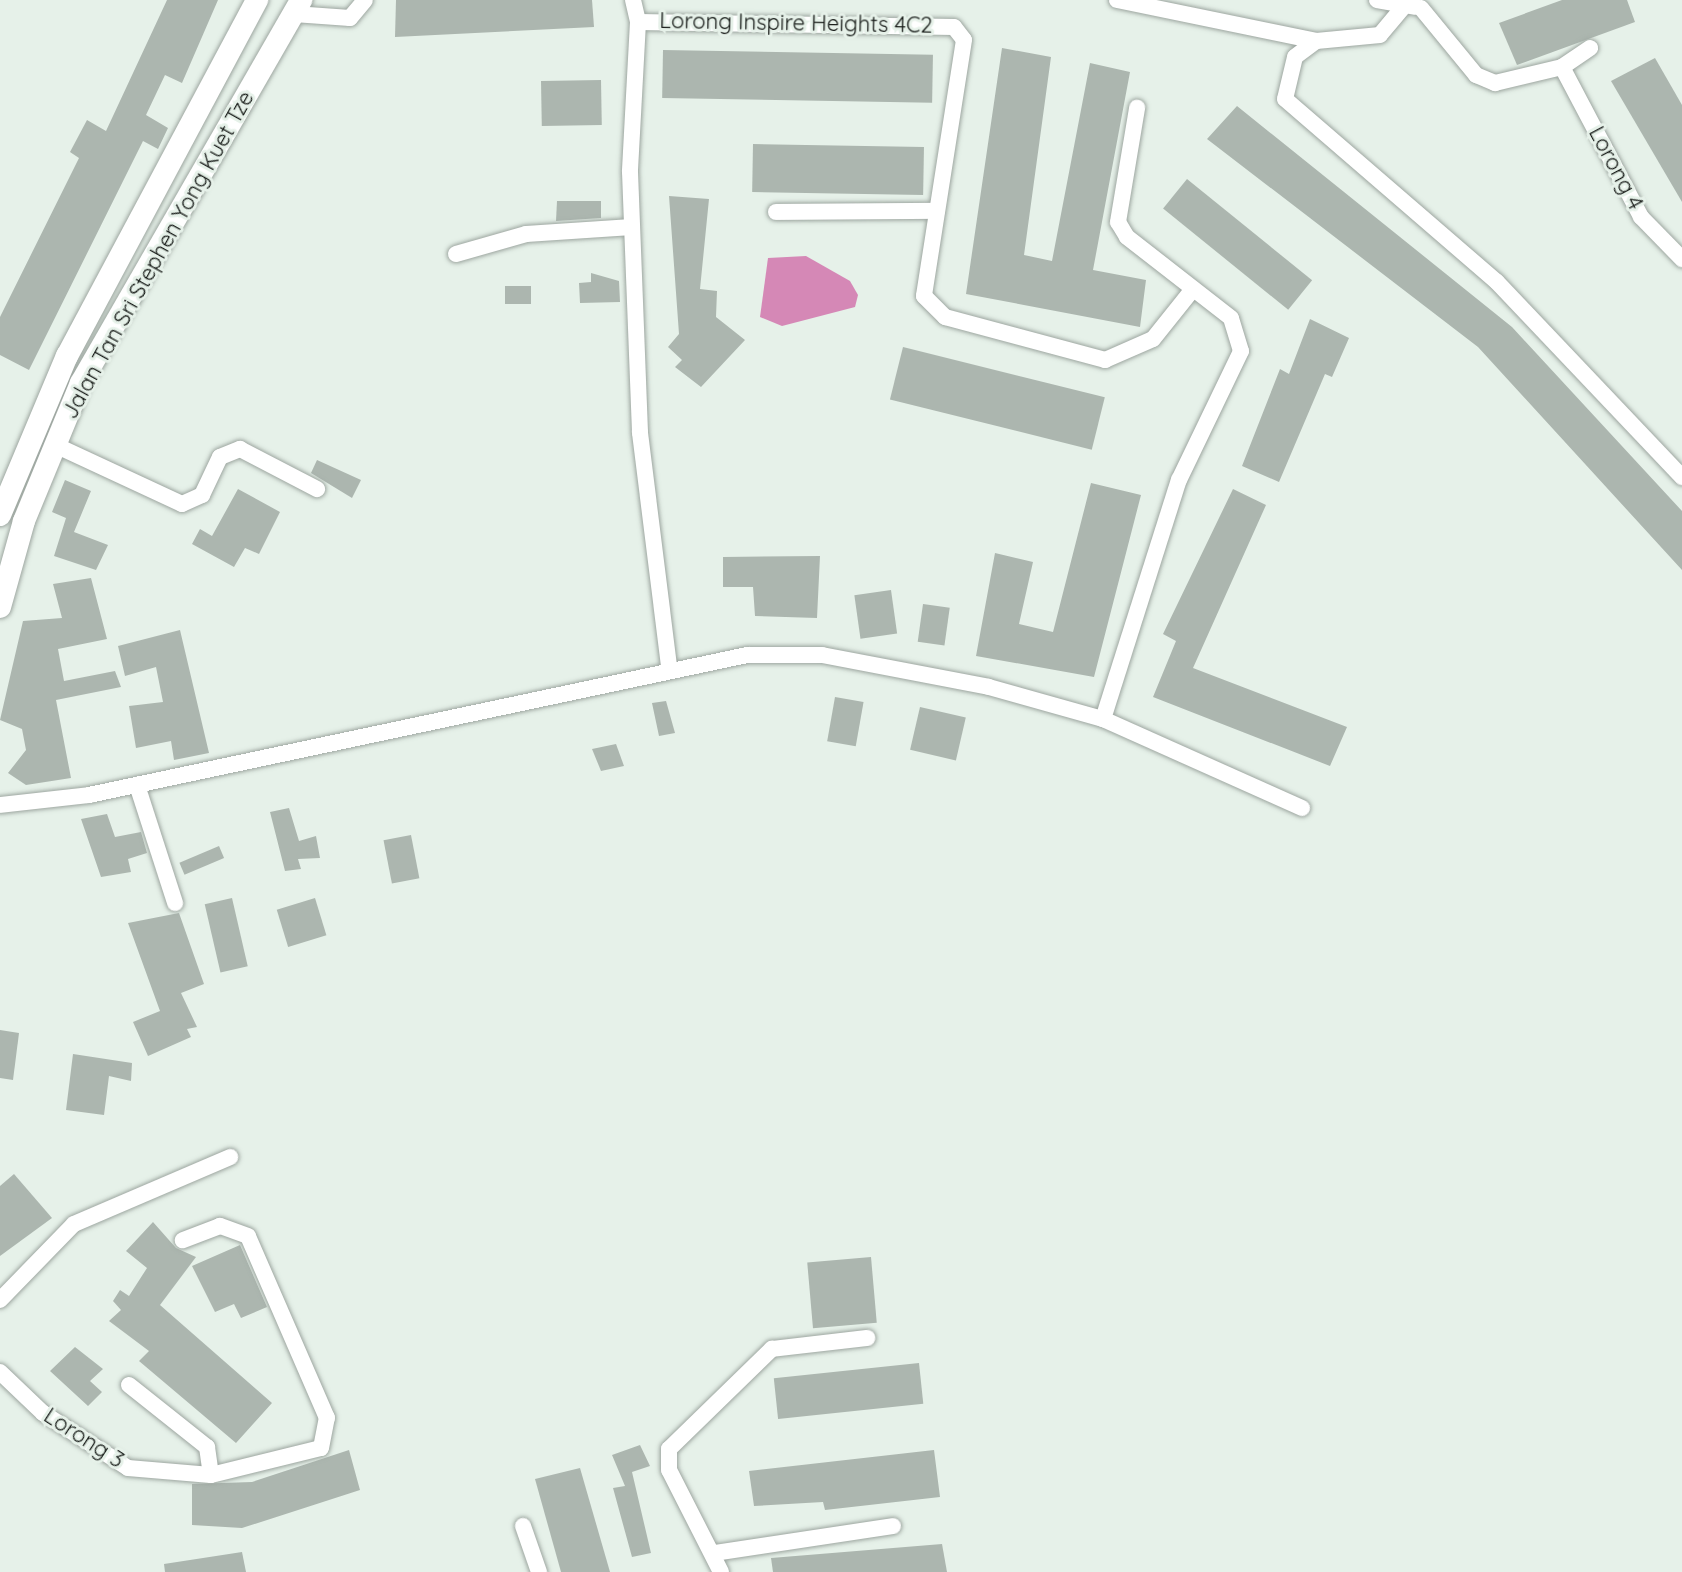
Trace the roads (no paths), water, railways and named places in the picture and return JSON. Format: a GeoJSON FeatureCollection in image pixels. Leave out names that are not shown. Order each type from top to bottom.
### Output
{"type":"FeatureCollection","features":[{"type":"Feature","properties":{"kind":"main road"},"geometry":{"type":"LineString","coordinates":[[231,43],[246,0]]}},
{"type":"Feature","properties":{"kind":"main road","name":"Jalan Tan Sri Stephen Yong Kuet Tze"},"geometry":{"type":"LineString","coordinates":[[0,515],[67,356],[231,43],[257,0]]}},
{"type":"Feature","properties":{"kind":"main road","name":"Jalan Tan Sri Stephen Yong Kuet Tze"},"geometry":{"type":"LineString","coordinates":[[0,607],[55,445],[81,383],[298,7]]}},
{"type":"Feature","properties":{"kind":"street"},"geometry":{"type":"LineString","coordinates":[[298,7],[350,18],[365,0]]}},
{"type":"Feature","properties":{"kind":"street"},"geometry":{"type":"LineString","coordinates":[[630,0],[638,22],[632,227],[643,476],[669,666]]}},
{"type":"Feature","properties":{"kind":"street"},"geometry":{"type":"LineString","coordinates":[[1117,0],[1316,41],[1380,35],[1416,4]]}},
{"type":"Feature","properties":{"kind":"street"},"geometry":{"type":"LineString","coordinates":[[1377,0],[1416,4],[1476,75],[1495,83],[1562,67],[1590,48]]}},
{"type":"Feature","properties":{"kind":"street","name":"Lorong Inspire Heights 4C2"},"geometry":{"type":"LineString","coordinates":[[638,22],[954,27],[964,40],[937,211]]}},
{"type":"Feature","properties":{"kind":"street"},"geometry":{"type":"LineString","coordinates":[[1316,41],[1295,57],[1287,76],[1292,110],[1497,282],[1682,477]]}},
{"type":"Feature","properties":{"kind":"street","name":"Lorong 4"},"geometry":{"type":"LineString","coordinates":[[1562,67],[1641,217],[1682,259]]}},
{"type":"Feature","properties":{"kind":"street"},"geometry":{"type":"LineString","coordinates":[[1103,719],[1179,480],[1241,351],[1231,318],[1193,289],[1118,222],[1137,108]]}},
{"type":"Feature","properties":{"kind":"street"},"geometry":{"type":"LineString","coordinates":[[776,212],[937,211],[924,296],[945,317],[1105,360],[1153,339],[1193,289]]}},
{"type":"Feature","properties":{"kind":"street"},"geometry":{"type":"LineString","coordinates":[[456,254],[526,234],[632,227]]}},
{"type":"Feature","properties":{"kind":"street"},"geometry":{"type":"LineString","coordinates":[[55,445],[182,504],[202,495],[220,457],[240,449],[317,489]]}},
{"type":"Feature","properties":{"kind":"street"},"geometry":{"type":"LineString","coordinates":[[0,805],[137,785],[669,666],[747,655],[822,655],[989,687],[1103,719],[1302,808]]}},
{"type":"Feature","properties":{"kind":"street"},"geometry":{"type":"LineString","coordinates":[[137,785],[175,903]]}},
{"type":"Feature","properties":{"kind":"street"},"geometry":{"type":"LineString","coordinates":[[0,1300],[74,1224],[230,1157]]}},
{"type":"Feature","properties":{"kind":"street","name":"Lorong 3"},"geometry":{"type":"LineString","coordinates":[[0,1372],[43,1413],[128,1468],[211,1475],[321,1448],[327,1418],[248,1236],[220,1226],[183,1240]]}},
{"type":"Feature","properties":{"kind":"street"},"geometry":{"type":"LineString","coordinates":[[721,1572],[715,1553],[669,1470],[669,1449],[772,1349],[867,1338]]}},
{"type":"Feature","properties":{"kind":"street"},"geometry":{"type":"LineString","coordinates":[[129,1385],[207,1447],[211,1475]]}},
{"type":"Feature","properties":{"kind":"street"},"geometry":{"type":"LineString","coordinates":[[523,1526],[539,1572]]}},
{"type":"Feature","properties":{"kind":"street"},"geometry":{"type":"LineString","coordinates":[[715,1553],[893,1526]]}}]}
